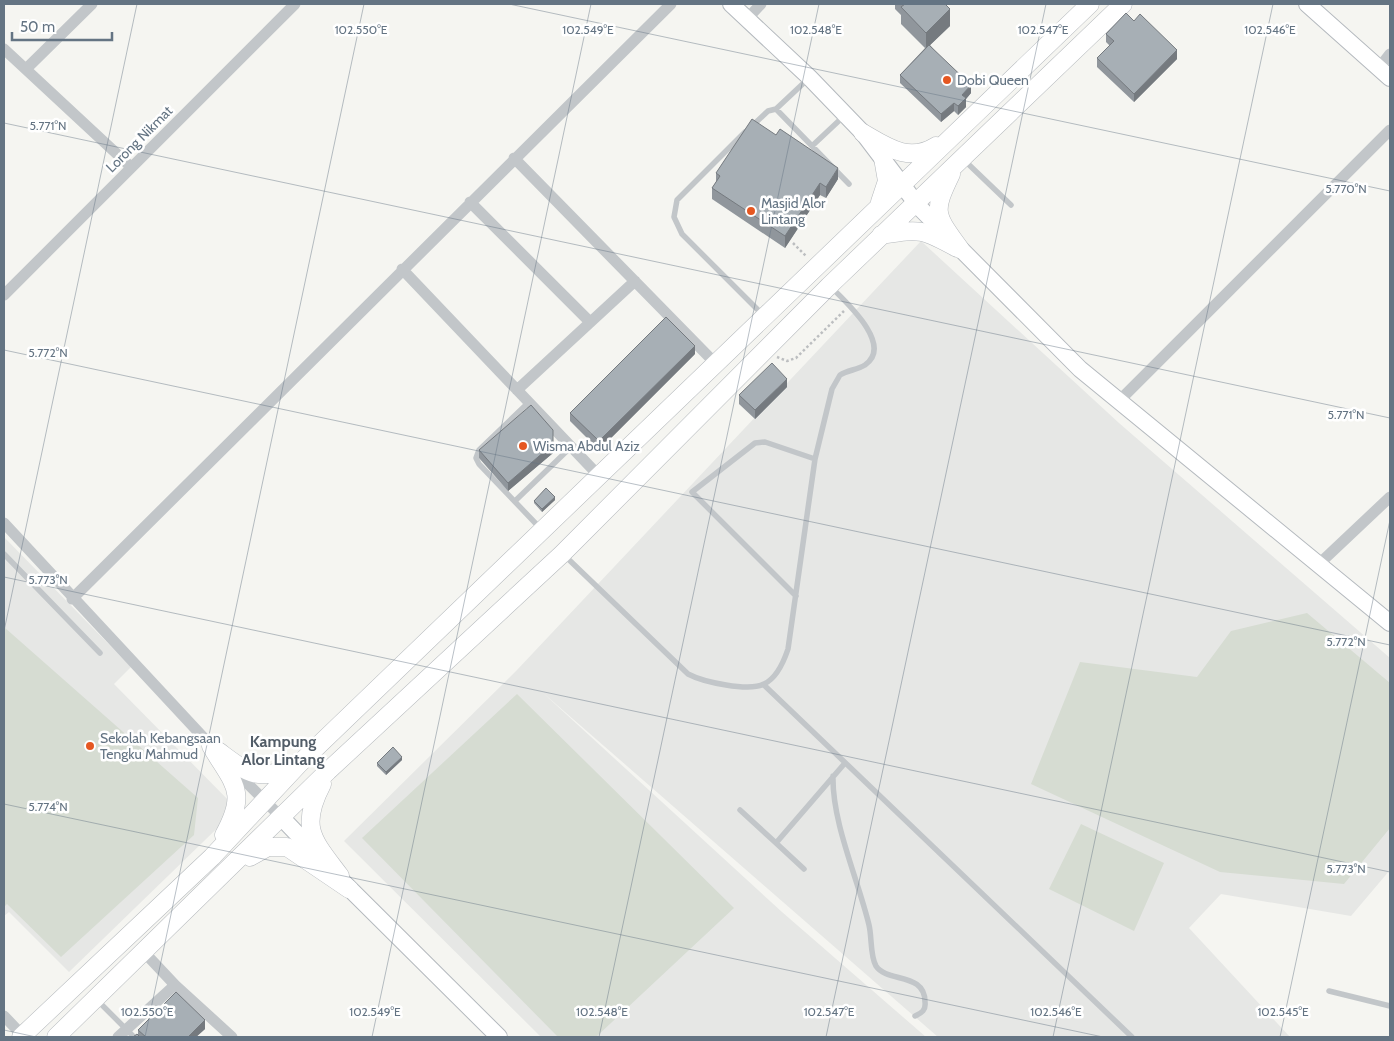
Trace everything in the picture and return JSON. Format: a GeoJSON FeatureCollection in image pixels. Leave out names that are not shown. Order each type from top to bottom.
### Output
{"type":"FeatureCollection","features":[{"type":"Feature","properties":{"kind":"main road"},"geometry":{"type":"LineString","coordinates":[[22,1037],[212,857],[298,765],[600,477],[951,136],[1090,4]]}},
{"type":"Feature","properties":{"kind":"main road"},"geometry":{"type":"LineString","coordinates":[[56,1037],[328,772],[562,554],[881,235],[1123,4]]}},
{"type":"Feature","properties":{"kind":"main road"},"geometry":{"type":"LineString","coordinates":[[863,133],[895,151],[912,154],[929,150],[951,136]]}},
{"type":"Feature","properties":{"kind":"main road"},"geometry":{"type":"LineString","coordinates":[[878,207],[887,181],[884,158]]}},
{"type":"Feature","properties":{"kind":"main road"},"geometry":{"type":"LineString","coordinates":[[960,159],[941,193],[938,204],[940,220],[960,249]]}},
{"type":"Feature","properties":{"kind":"main road"},"geometry":{"type":"LineString","coordinates":[[881,235],[916,230],[927,233],[960,249]]}},
{"type":"Feature","properties":{"kind":"main road"},"geometry":{"type":"LineString","coordinates":[[211,746],[242,769],[254,774],[274,775],[298,765]]}},
{"type":"Feature","properties":{"kind":"main road"},"geometry":{"type":"LineString","coordinates":[[211,746],[234,784],[238,801],[234,816],[212,857]]}},
{"type":"Feature","properties":{"kind":"main road"},"geometry":{"type":"LineString","coordinates":[[328,772],[317,793],[309,826],[320,849],[349,889]]}},
{"type":"Feature","properties":{"kind":"main road"},"geometry":{"type":"LineString","coordinates":[[230,869],[268,847],[287,847],[349,889]]}},
{"type":"Feature","properties":{"kind":"street"},"geometry":{"type":"LineString","coordinates":[[26,68],[92,4]]}},
{"type":"Feature","properties":{"kind":"street","name":"Lorong Nikmat"},"geometry":{"type":"LineString","coordinates":[[4,295],[295,4]]}},
{"type":"Feature","properties":{"kind":"street"},"geometry":{"type":"LineString","coordinates":[[72,598],[671,4]]}},
{"type":"Feature","properties":{"kind":"street"},"geometry":{"type":"LineString","coordinates":[[731,4],[810,77],[863,133],[916,202],[960,249],[1080,369],[1390,623]]}},
{"type":"Feature","properties":{"kind":"street"},"geometry":{"type":"LineString","coordinates":[[747,19],[761,4]]}},
{"type":"Feature","properties":{"kind":"street"},"geometry":{"type":"LineString","coordinates":[[1307,4],[1384,73],[1390,54]]}},
{"type":"Feature","properties":{"kind":"street"},"geometry":{"type":"LineString","coordinates":[[4,49],[131,167]]}},
{"type":"Feature","properties":{"kind":"street"},"geometry":{"type":"LineString","coordinates":[[1119,401],[1390,130]]}},
{"type":"Feature","properties":{"kind":"street"},"geometry":{"type":"LineString","coordinates":[[514,158],[716,364]]}},
{"type":"Feature","properties":{"kind":"street"},"geometry":{"type":"LineString","coordinates":[[470,202],[590,322]]}},
{"type":"Feature","properties":{"kind":"street"},"geometry":{"type":"LineString","coordinates":[[402,269],[600,477]]}},
{"type":"Feature","properties":{"kind":"street"},"geometry":{"type":"LineString","coordinates":[[517,390],[635,281]]}},
{"type":"Feature","properties":{"kind":"street"},"geometry":{"type":"LineString","coordinates":[[1318,564],[1390,497]]}},
{"type":"Feature","properties":{"kind":"street"},"geometry":{"type":"LineString","coordinates":[[4,524],[264,801],[349,889],[499,1037]]}},
{"type":"Feature","properties":{"kind":"street"},"geometry":{"type":"LineString","coordinates":[[144,952],[175,985],[232,1037]]}},
{"type":"Feature","properties":{"kind":"street"},"geometry":{"type":"LineString","coordinates":[[126,1035],[175,985]]}},
{"type":"Feature","properties":{"kind":"street"},"geometry":{"type":"LineString","coordinates":[[4,1016],[22,1037]]}},
{"type":"Feature","properties":{"kind":"lane"},"geometry":{"type":"LineString","coordinates":[[765,317],[682,234],[676,224],[674,211],[677,200],[687,188],[768,111],[776,109],[810,77]]}},
{"type":"Feature","properties":{"kind":"lane"},"geometry":{"type":"LineString","coordinates":[[776,109],[849,184]]}},
{"type":"Feature","properties":{"kind":"lane"},"geometry":{"type":"LineString","coordinates":[[812,146],[845,114]]}},
{"type":"Feature","properties":{"kind":"lane"},"geometry":{"type":"LineString","coordinates":[[960,159],[1011,205]]}},
{"type":"Feature","properties":{"kind":"lane"},"geometry":{"type":"LineString","coordinates":[[764,685],[785,659],[796,596],[815,459],[835,380],[846,372],[866,364],[872,358],[875,346],[873,339],[849,305],[829,286]]}},
{"type":"Feature","properties":{"kind":"lane"},"geometry":{"type":"LineString","coordinates":[[529,402],[479,450],[476,458],[479,464],[543,531]]}},
{"type":"Feature","properties":{"kind":"lane"},"geometry":{"type":"LineString","coordinates":[[796,596],[692,492],[755,443],[765,442],[815,459]]}},
{"type":"Feature","properties":{"kind":"lane"},"geometry":{"type":"LineString","coordinates":[[514,501],[572,447]]}},
{"type":"Feature","properties":{"kind":"lane"},"geometry":{"type":"LineString","coordinates":[[4,554],[100,653]]}},
{"type":"Feature","properties":{"kind":"lane"},"geometry":{"type":"LineString","coordinates":[[562,554],[688,674],[709,683],[764,685],[1132,1037]]}},
{"type":"Feature","properties":{"kind":"lane"},"geometry":{"type":"LineString","coordinates":[[776,843],[845,763]]}},
{"type":"Feature","properties":{"kind":"lane"},"geometry":{"type":"LineString","coordinates":[[833,776],[835,802],[869,924],[875,963],[882,971],[910,981],[920,987],[925,997],[925,1008],[922,1013],[916,1016]]}},
{"type":"Feature","properties":{"kind":"lane"},"geometry":{"type":"LineString","coordinates":[[740,810],[804,869]]}},
{"type":"Feature","properties":{"kind":"lane"},"geometry":{"type":"LineString","coordinates":[[1329,991],[1390,1006]]}},
{"type":"Feature","properties":{"kind":"lane"},"geometry":{"type":"LineString","coordinates":[[96,999],[126,1035]]}},
{"type":"Feature","properties":{"kind":"path"},"geometry":{"type":"LineString","coordinates":[[768,348],[779,359],[796,358],[849,305]]}},
{"type":"Feature","properties":{"kind":"shaded area"},"geometry":{"type":"Polygon","coordinates":[[[921,241],[1119,423],[1390,658],[1390,870],[1351,916],[1221,894],[1189,928],[1290,1037],[938,1037],[542,692],[782,912],[926,1037],[541,1037],[344,841],[517,670],[921,241]]]}},
{"type":"Feature","properties":{"kind":"shaded area","name":"Sekolah Kebangsaan Tengku Mahmud"},"geometry":{"type":"Polygon","coordinates":[[[4,537],[131,667],[114,684],[237,809],[69,972],[9,912],[4,916],[4,537]]]}},
{"type":"Feature","properties":{"kind":"shaded area"},"geometry":{"type":"Polygon","coordinates":[[[1307,613],[1390,683],[1390,828],[1344,884],[1220,872],[1031,784],[1080,662],[1197,677],[1231,631],[1307,613]]]}},
{"type":"Feature","properties":{"kind":"shaded area","name":"Sekolah Kebangsaan Tengku Mahmud"},"geometry":{"type":"Polygon","coordinates":[[[4,627],[198,798],[194,835],[61,957],[7,904],[4,907],[4,627]]]}},
{"type":"Feature","properties":{"kind":"shaded area"},"geometry":{"type":"Polygon","coordinates":[[[517,694],[734,908],[596,1037],[558,1037],[362,838],[517,694]]]}},
{"type":"Feature","properties":{"kind":"shaded area"},"geometry":{"type":"Polygon","coordinates":[[[1081,824],[1164,863],[1134,931],[1049,889],[1081,824]]]}},
{"type":"Feature","properties":{"kind":"building"},"geometry":{"type":"Polygon","coordinates":[[[905,4],[945,4],[950,9],[926,33],[901,7],[905,4]]]}},
{"type":"Feature","properties":{"kind":"building"},"geometry":{"type":"Polygon","coordinates":[[[1126,13],[1134,21],[1140,14],[1177,50],[1134,94],[1097,58],[1114,41],[1106,34],[1126,13]]]}},
{"type":"Feature","properties":{"kind":"building"},"geometry":{"type":"Polygon","coordinates":[[[929,45],[971,85],[962,95],[966,98],[958,106],[954,103],[941,114],[900,75],[929,45]]]}},
{"type":"Feature","properties":{"kind":"building"},"geometry":{"type":"Polygon","coordinates":[[[752,119],[776,135],[780,129],[838,168],[826,187],[820,183],[785,236],[712,188],[720,176],[716,173],[752,119]]]}},
{"type":"Feature","properties":{"kind":"building"},"geometry":{"type":"Polygon","coordinates":[[[666,317],[695,346],[599,441],[570,413],[666,317]]]}},
{"type":"Feature","properties":{"kind":"building"},"geometry":{"type":"Polygon","coordinates":[[[772,363],[787,379],[755,410],[739,395],[772,363]]]}},
{"type":"Feature","properties":{"kind":"building","name":"Wisma Abdul Aziz"},"geometry":{"type":"Polygon","coordinates":[[[531,405],[553,430],[553,444],[508,483],[479,450],[531,405]]]}},
{"type":"Feature","properties":{"kind":"building"},"geometry":{"type":"Polygon","coordinates":[[[546,488],[555,497],[542,509],[534,501],[546,488]]]}},
{"type":"Feature","properties":{"kind":"building"},"geometry":{"type":"Polygon","coordinates":[[[393,747],[402,757],[386,772],[377,763],[393,747]]]}},
{"type":"Feature","properties":{"kind":"building"},"geometry":{"type":"Polygon","coordinates":[[[176,992],[205,1020],[188,1037],[146,1037],[138,1030],[176,992]]]}},
{"type":"Feature","properties":{"kind":"place","name":"Dobi Queen"},"geometry":{"type":"Point","coordinates":[947,80]}},
{"type":"Feature","properties":{"kind":"place","name":"Masjid Alor Lintang"},"geometry":{"type":"Point","coordinates":[751,211]}},
{"type":"Feature","properties":{"kind":"place","name":"Wisma Abdul Aziz"},"geometry":{"type":"Point","coordinates":[523,446]}},
{"type":"Feature","properties":{"kind":"place","name":"Sekolah Kebangsaan Tengku Mahmud"},"geometry":{"type":"Point","coordinates":[90,746]}},
{"type":"Feature","properties":{"kind":"district","name":"Kampung Alor Lintang"},"geometry":{"type":"Point","coordinates":[283,750]}}]}
